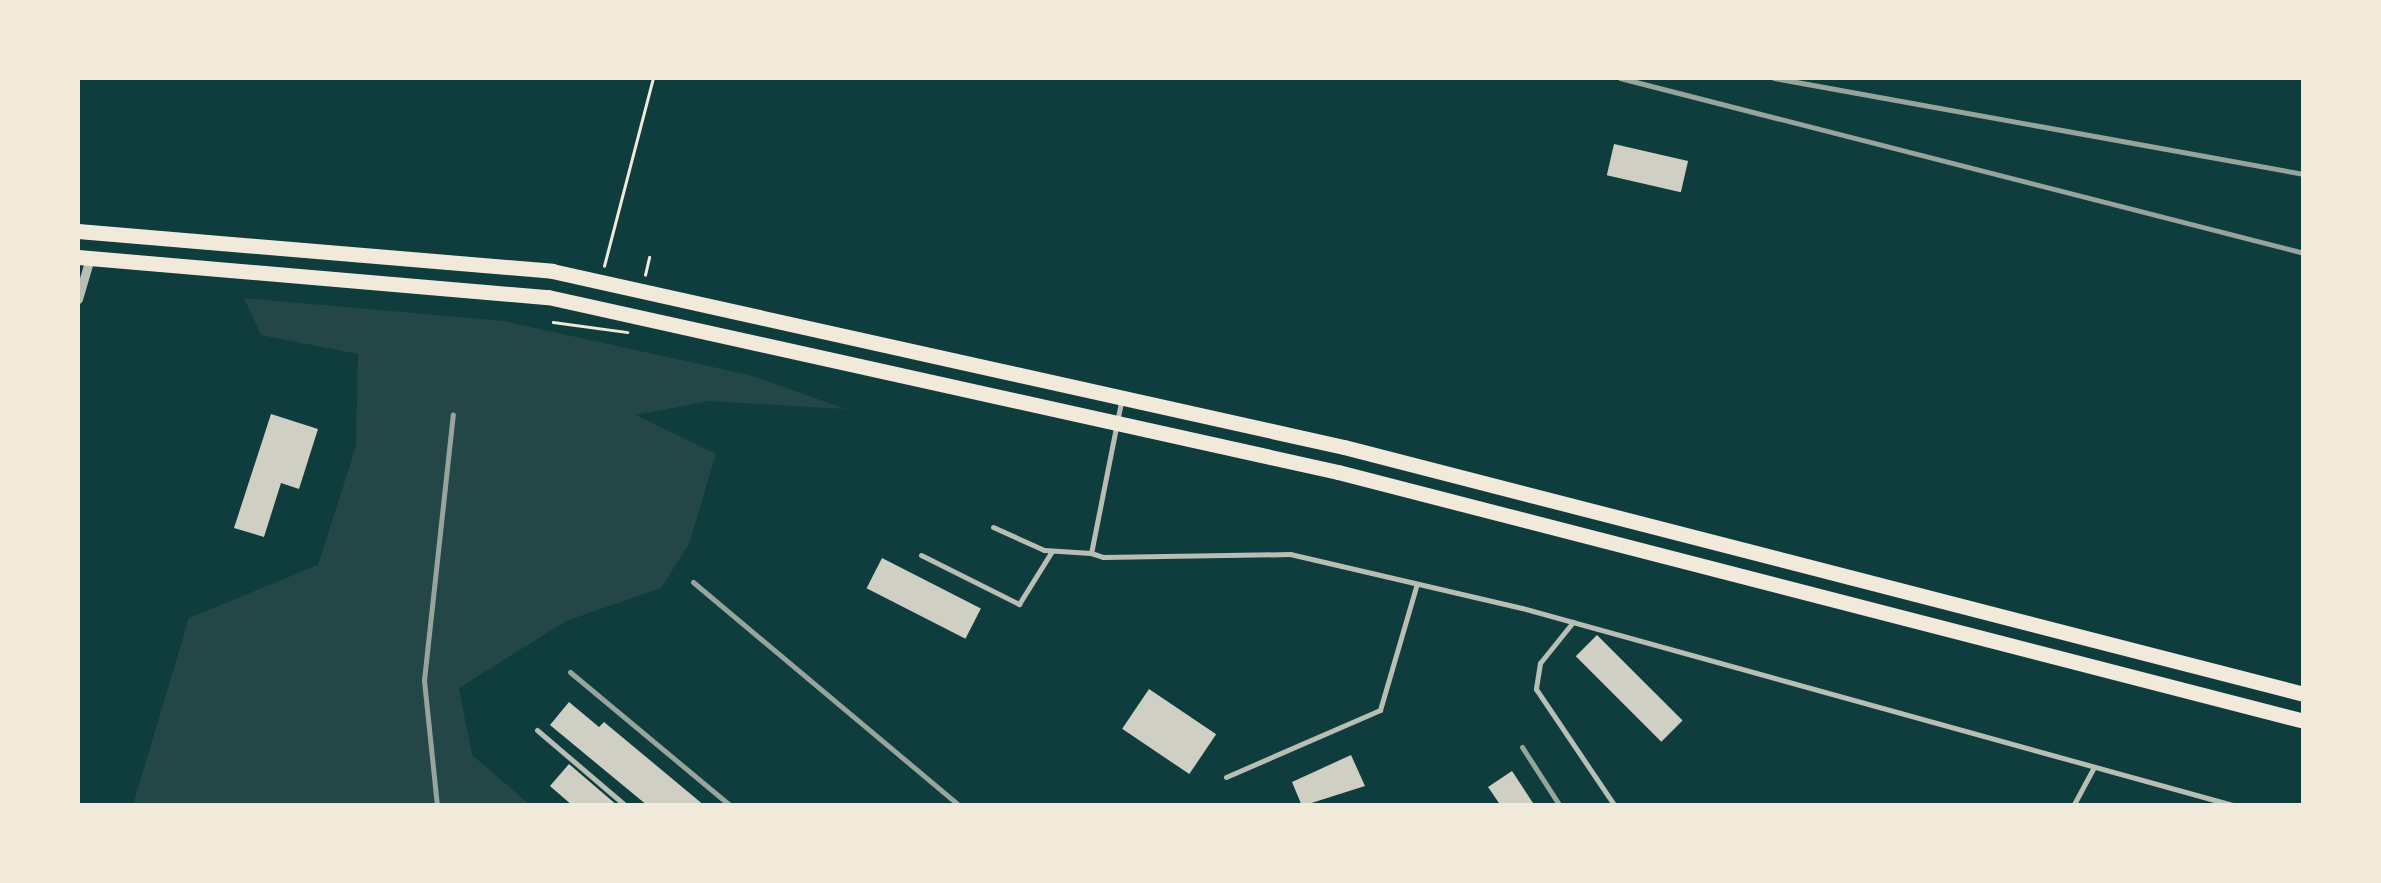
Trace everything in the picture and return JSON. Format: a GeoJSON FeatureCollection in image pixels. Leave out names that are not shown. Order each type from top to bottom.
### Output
{"type":"FeatureCollection","features":[{"type":"Feature","properties":{"kind":"highway"},"geometry":{"type":"LineString","coordinates":[[78,231],[536,269],[1530,493],[2304,694]]}},
{"type":"Feature","properties":{"kind":"highway"},"geometry":{"type":"LineString","coordinates":[[84,258],[548,297],[1505,514],[2304,721]]}},
{"type":"Feature","properties":{"kind":"street"},"geometry":{"type":"LineString","coordinates":[[78,299],[84,258]]}},
{"type":"Feature","properties":{"kind":"lane"},"geometry":{"type":"LineString","coordinates":[[1092,553],[1122,399]]}},
{"type":"Feature","properties":{"kind":"lane"},"geometry":{"type":"LineString","coordinates":[[992,527],[1052,551],[1290,554],[1573,622],[2236,806]]}},
{"type":"Feature","properties":{"kind":"lane"},"geometry":{"type":"LineString","coordinates":[[921,555],[1020,604],[1052,551]]}},
{"type":"Feature","properties":{"kind":"lane"},"geometry":{"type":"LineString","coordinates":[[1226,778],[1380,710],[1416,586]]}},
{"type":"Feature","properties":{"kind":"lane"},"geometry":{"type":"LineString","coordinates":[[1573,622],[1540,663],[1536,690],[1615,806]]}},
{"type":"Feature","properties":{"kind":"lane"},"geometry":{"type":"LineString","coordinates":[[537,730],[626,806]]}},
{"type":"Feature","properties":{"kind":"lane"},"geometry":{"type":"LineString","coordinates":[[2073,806],[2094,767]]}},
{"type":"Feature","properties":{"kind":"path"},"geometry":{"type":"LineString","coordinates":[[601,276],[652,78]]}},
{"type":"Feature","properties":{"kind":"path"},"geometry":{"type":"LineString","coordinates":[[587,330],[592,312]]}},
{"type":"Feature","properties":{"kind":"path"},"geometry":{"type":"LineString","coordinates":[[553,322],[622,338],[631,328]]}},
{"type":"Feature","properties":{"kind":"shaded area"},"geometry":{"type":"Polygon","coordinates":[[[244,298],[504,321],[749,375],[846,409],[709,401],[636,415],[716,454],[689,544],[661,588],[566,621],[459,688],[472,755],[530,805],[133,805],[189,618],[318,565],[356,446],[358,354],[261,335],[244,298]]]}},
{"type":"Feature","properties":{"kind":"building"},"geometry":{"type":"Polygon","coordinates":[[[1614,144],[1688,161],[1681,192],[1607,175],[1614,144]]]}},
{"type":"Feature","properties":{"kind":"building"},"geometry":{"type":"Polygon","coordinates":[[[271,414],[318,429],[299,489],[281,483],[264,537],[234,528],[271,414]]]}},
{"type":"Feature","properties":{"kind":"building"},"geometry":{"type":"Polygon","coordinates":[[[882,558],[981,608],[965,639],[867,588],[882,558]]]}},
{"type":"Feature","properties":{"kind":"building"},"geometry":{"type":"Polygon","coordinates":[[[1597,635],[1683,721],[1661,742],[1576,656],[1597,635]]]}},
{"type":"Feature","properties":{"kind":"building"},"geometry":{"type":"Polygon","coordinates":[[[1149,689],[1216,734],[1189,774],[1122,729],[1149,689]]]}},
{"type":"Feature","properties":{"kind":"building"},"geometry":{"type":"Polygon","coordinates":[[[569,702],[599,727],[604,722],[705,806],[648,806],[550,725],[569,702]]]}},
{"type":"Feature","properties":{"kind":"building"},"geometry":{"type":"Polygon","coordinates":[[[1351,755],[1365,786],[1302,806],[1292,782],[1351,755]]]}},
{"type":"Feature","properties":{"kind":"building"},"geometry":{"type":"Polygon","coordinates":[[[569,764],[618,806],[573,806],[550,786],[569,764]]]}},
{"type":"Feature","properties":{"kind":"building"},"geometry":{"type":"Polygon","coordinates":[[[1512,771],[1535,806],[1501,806],[1488,787],[1512,771]]]}},
{"type":"Feature","properties":{"kind":"railway"},"geometry":{"type":"LineString","coordinates":[[1620,78],[2304,253]]}},
{"type":"Feature","properties":{"kind":"railway"},"geometry":{"type":"LineString","coordinates":[[1774,78],[2304,174]]}},
{"type":"Feature","properties":{"kind":"railway"},"geometry":{"type":"LineString","coordinates":[[437,806],[424,680],[453,415]]}},
{"type":"Feature","properties":{"kind":"railway"},"geometry":{"type":"LineString","coordinates":[[693,582],[960,806]]}},
{"type":"Feature","properties":{"kind":"railway"},"geometry":{"type":"LineString","coordinates":[[570,672],[731,806]]}},
{"type":"Feature","properties":{"kind":"railway"},"geometry":{"type":"LineString","coordinates":[[1522,747],[1560,806]]}}]}
